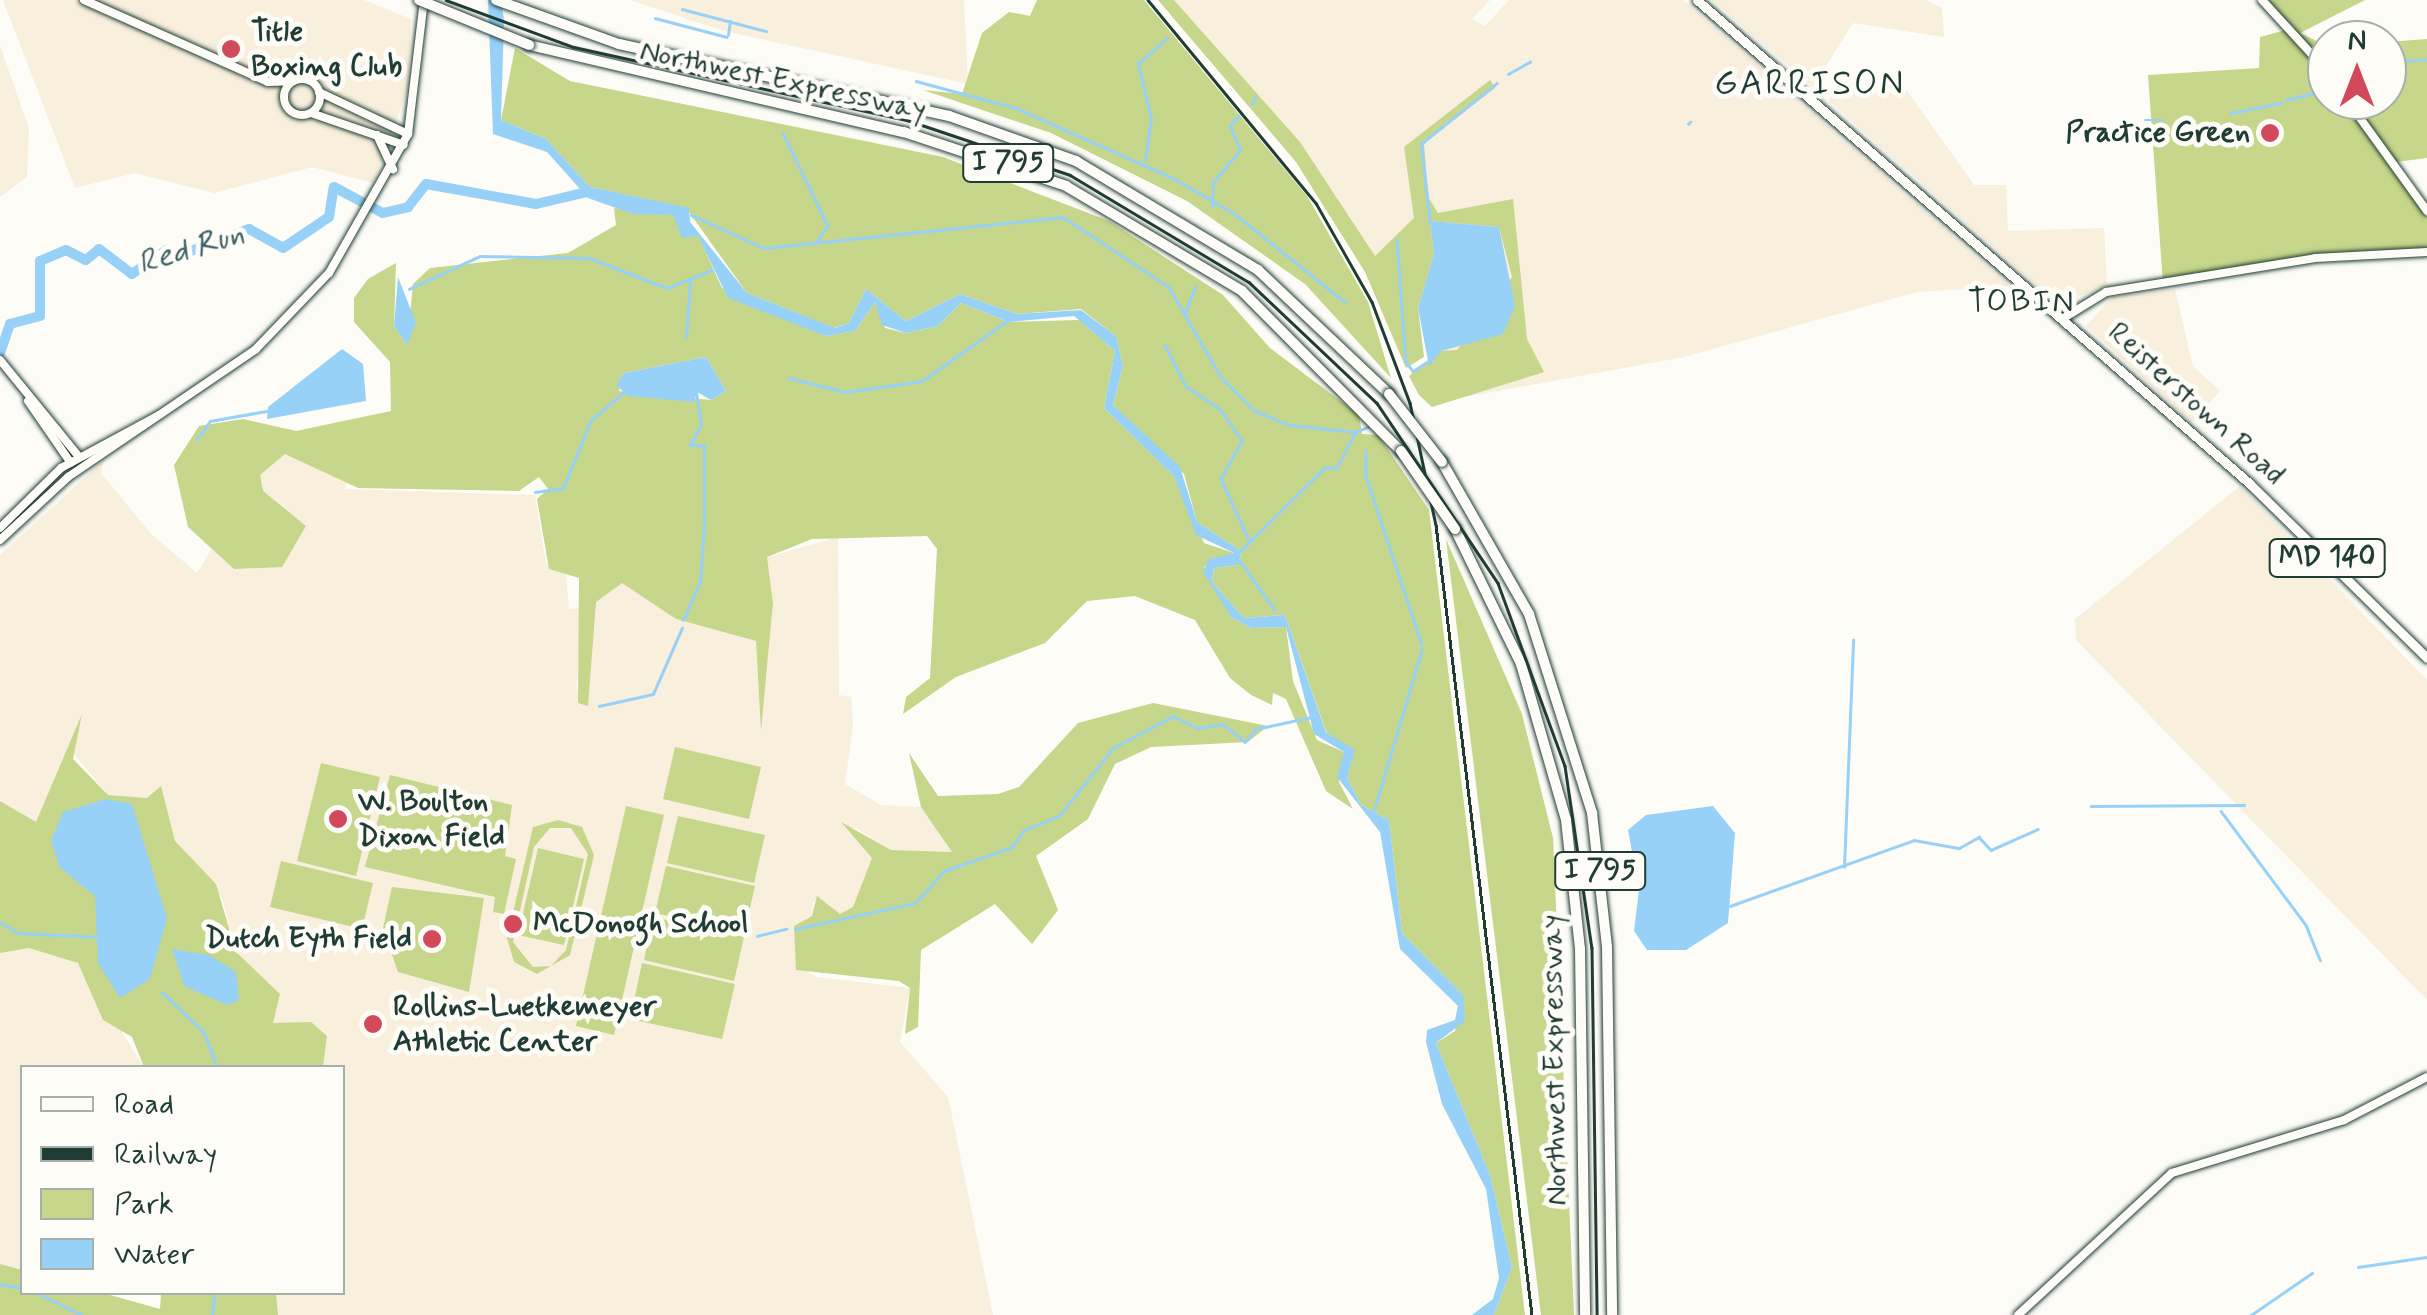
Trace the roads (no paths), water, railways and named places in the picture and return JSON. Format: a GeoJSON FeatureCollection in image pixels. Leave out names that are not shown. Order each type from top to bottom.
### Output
{"type":"FeatureCollection","features":[{"type":"Feature","properties":{"kind":"highway","name":"Northwest Expressway"},"geometry":{"type":"LineString","coordinates":[[422,0],[529,44],[904,132],[1066,186],[1242,291],[1315,354],[1402,451],[1454,529],[1521,664],[1566,820],[1580,949],[1585,1315]]}},
{"type":"Feature","properties":{"kind":"highway","name":"Northwest Expressway"},"geometry":{"type":"LineString","coordinates":[[496,0],[523,6],[588,34],[924,109],[1076,161],[1258,270],[1389,394],[1442,462],[1529,614],[1592,813],[1607,946],[1612,1315]]}},
{"type":"Feature","properties":{"kind":"main road"},"geometry":{"type":"LineString","coordinates":[[84,0],[268,82],[292,113],[312,113],[404,145]]}},
{"type":"Feature","properties":{"kind":"main road"},"geometry":{"type":"LineString","coordinates":[[0,540],[76,471],[282,326],[366,219],[408,134],[422,0]]}},
{"type":"Feature","properties":{"kind":"main road","name":"Reisterstown Road"},"geometry":{"type":"LineString","coordinates":[[1698,0],[2062,318],[2427,658]]}},
{"type":"Feature","properties":{"kind":"main road"},"geometry":{"type":"LineString","coordinates":[[2262,0],[2307,49]]}},
{"type":"Feature","properties":{"kind":"main road"},"geometry":{"type":"LineString","coordinates":[[268,82],[292,81],[408,134]]}},
{"type":"Feature","properties":{"kind":"main road"},"geometry":{"type":"LineString","coordinates":[[284,101],[292,81]]}},
{"type":"Feature","properties":{"kind":"main road"},"geometry":{"type":"LineString","coordinates":[[312,113],[320,92]]}},
{"type":"Feature","properties":{"kind":"main road"},"geometry":{"type":"LineString","coordinates":[[2361,120],[2427,211]]}},
{"type":"Feature","properties":{"kind":"main road"},"geometry":{"type":"LineString","coordinates":[[377,135],[393,170]]}},
{"type":"Feature","properties":{"kind":"main road"},"geometry":{"type":"LineString","coordinates":[[2062,318],[2102,292],[2315,258],[2427,252]]}},
{"type":"Feature","properties":{"kind":"main road"},"geometry":{"type":"LineString","coordinates":[[0,360],[74,459],[85,465]]}},
{"type":"Feature","properties":{"kind":"main road"},"geometry":{"type":"LineString","coordinates":[[0,528],[74,459],[159,415]]}},
{"type":"Feature","properties":{"kind":"main road"},"geometry":{"type":"LineString","coordinates":[[74,459],[76,471]]}},
{"type":"Feature","properties":{"kind":"main road"},"geometry":{"type":"LineString","coordinates":[[2018,1315],[2172,1173],[2344,1120],[2427,1077]]}},
{"type":"Feature","properties":{"kind":"water"},"geometry":{"type":"Polygon","coordinates":[[[488,0],[501,0],[504,20],[501,120],[546,139],[590,187],[689,208],[690,222],[747,293],[835,328],[849,323],[866,289],[906,321],[960,294],[1017,314],[1081,310],[1116,336],[1123,366],[1113,405],[1180,467],[1197,522],[1241,551],[1239,565],[1214,568],[1212,582],[1244,618],[1285,615],[1326,732],[1355,750],[1347,778],[1361,805],[1389,820],[1402,933],[1463,995],[1465,1021],[1436,1043],[1490,1175],[1512,1267],[1494,1315],[1472,1315],[1493,1299],[1499,1278],[1486,1189],[1442,1104],[1426,1042],[1427,1030],[1455,1020],[1458,1006],[1400,949],[1380,832],[1337,777],[1344,752],[1314,734],[1286,627],[1251,628],[1231,617],[1203,572],[1209,559],[1234,553],[1196,535],[1174,476],[1104,408],[1115,351],[1074,316],[1009,322],[961,303],[938,326],[906,333],[882,325],[875,302],[855,331],[826,336],[728,298],[698,236],[682,238],[673,215],[633,214],[588,198],[547,152],[493,134],[488,0]]]}},
{"type":"Feature","properties":{"kind":"water"},"geometry":{"type":"Polygon","coordinates":[[[1430,221],[1499,227],[1515,306],[1503,334],[1441,351],[1429,366],[1418,308],[1434,254],[1430,221]]]}},
{"type":"Feature","properties":{"kind":"water"},"geometry":{"type":"Polygon","coordinates":[[[398,277],[416,323],[407,345],[394,326],[398,277]]]}},
{"type":"Feature","properties":{"kind":"water"},"geometry":{"type":"Polygon","coordinates":[[[342,349],[363,364],[366,401],[267,419],[268,407],[342,349]]]}},
{"type":"Feature","properties":{"kind":"water"},"geometry":{"type":"Polygon","coordinates":[[[706,357],[726,391],[711,400],[697,392],[694,402],[628,396],[616,385],[624,373],[706,357]]]}},
{"type":"Feature","properties":{"kind":"water"},"geometry":{"type":"Polygon","coordinates":[[[106,799],[132,804],[167,918],[150,979],[120,998],[98,963],[95,896],[60,868],[51,841],[63,812],[106,799]]]}},
{"type":"Feature","properties":{"kind":"water"},"geometry":{"type":"Polygon","coordinates":[[[1713,806],[1735,833],[1728,923],[1686,950],[1647,950],[1634,931],[1639,890],[1628,830],[1646,815],[1713,806]]]}},
{"type":"Feature","properties":{"kind":"water"},"geometry":{"type":"Polygon","coordinates":[[[172,949],[209,955],[236,972],[239,1000],[227,1005],[184,986],[172,949]]]}},
{"type":"Feature","properties":{"kind":"waterway"},"geometry":{"type":"LineString","coordinates":[[682,9],[766,31]]}},
{"type":"Feature","properties":{"kind":"waterway"},"geometry":{"type":"LineString","coordinates":[[655,18],[727,37]]}},
{"type":"Feature","properties":{"kind":"waterway"},"geometry":{"type":"LineString","coordinates":[[728,35],[730,21]]}},
{"type":"Feature","properties":{"kind":"waterway"},"geometry":{"type":"LineString","coordinates":[[1145,161],[1151,118],[1138,64],[1167,38]]}},
{"type":"Feature","properties":{"kind":"waterway"},"geometry":{"type":"LineString","coordinates":[[2420,60],[2427,59]]}},
{"type":"Feature","properties":{"kind":"waterway"},"geometry":{"type":"LineString","coordinates":[[2407,60],[2416,60]]}},
{"type":"Feature","properties":{"kind":"waterway"},"geometry":{"type":"LineString","coordinates":[[1508,74],[1530,62]]}},
{"type":"Feature","properties":{"kind":"waterway"},"geometry":{"type":"LineString","coordinates":[[916,81],[1016,108],[1175,179],[1235,214],[1345,302]]}},
{"type":"Feature","properties":{"kind":"waterway"},"geometry":{"type":"LineString","coordinates":[[1430,224],[1421,144],[1497,83]]}},
{"type":"Feature","properties":{"kind":"waterway"},"geometry":{"type":"LineString","coordinates":[[2286,100],[2307,95]]}},
{"type":"Feature","properties":{"kind":"waterway"},"geometry":{"type":"LineString","coordinates":[[1252,104],[1255,98]]}},
{"type":"Feature","properties":{"kind":"waterway"},"geometry":{"type":"LineString","coordinates":[[2231,113],[2281,103]]}},
{"type":"Feature","properties":{"kind":"waterway"},"geometry":{"type":"LineString","coordinates":[[1212,207],[1213,182],[1240,150],[1230,126],[1238,116]]}},
{"type":"Feature","properties":{"kind":"waterway"},"geometry":{"type":"LineString","coordinates":[[2145,120],[2163,120]]}},
{"type":"Feature","properties":{"kind":"waterway"},"geometry":{"type":"LineString","coordinates":[[783,133],[828,226],[817,241]]}},
{"type":"Feature","properties":{"kind":"waterway","name":"Red Run"},"geometry":{"type":"LineString","coordinates":[[0,353],[10,324],[40,316],[40,261],[66,250],[86,260],[99,249],[132,274],[166,250],[183,254],[249,229],[283,248],[329,217],[334,187],[383,213],[408,207],[426,184],[536,204],[587,192]]}},
{"type":"Feature","properties":{"kind":"waterway"},"geometry":{"type":"LineString","coordinates":[[691,215],[764,248],[1063,217],[1169,287],[1221,377],[1255,411],[1290,425],[1356,432],[1337,468],[1325,468],[1241,551]]}},
{"type":"Feature","properties":{"kind":"waterway"},"geometry":{"type":"LineString","coordinates":[[1397,239],[1406,362],[1413,371],[1427,362]]}},
{"type":"Feature","properties":{"kind":"waterway"},"geometry":{"type":"LineString","coordinates":[[409,289],[480,256],[589,258],[667,288],[712,270]]}},
{"type":"Feature","properties":{"kind":"waterway"},"geometry":{"type":"LineString","coordinates":[[686,337],[690,281]]}},
{"type":"Feature","properties":{"kind":"waterway"},"geometry":{"type":"LineString","coordinates":[[1185,313],[1195,287]]}},
{"type":"Feature","properties":{"kind":"waterway"},"geometry":{"type":"LineString","coordinates":[[789,378],[845,392],[922,381],[1008,320]]}},
{"type":"Feature","properties":{"kind":"waterway"},"geometry":{"type":"LineString","coordinates":[[1165,345],[1186,386],[1220,409],[1242,441],[1221,479],[1249,540]]}},
{"type":"Feature","properties":{"kind":"waterway"},"geometry":{"type":"LineString","coordinates":[[683,620],[700,582],[704,525],[704,446],[690,445],[701,424],[696,391]]}},
{"type":"Feature","properties":{"kind":"waterway"},"geometry":{"type":"LineString","coordinates":[[535,492],[563,488],[591,420],[623,393]]}},
{"type":"Feature","properties":{"kind":"waterway"},"geometry":{"type":"LineString","coordinates":[[197,439],[210,421],[266,411]]}},
{"type":"Feature","properties":{"kind":"waterway"},"geometry":{"type":"LineString","coordinates":[[1356,432],[1368,427]]}},
{"type":"Feature","properties":{"kind":"waterway"},"geometry":{"type":"LineString","coordinates":[[1366,451],[1366,476],[1422,644]]}},
{"type":"Feature","properties":{"kind":"waterway"},"geometry":{"type":"LineString","coordinates":[[1240,561],[1275,610]]}},
{"type":"Feature","properties":{"kind":"waterway"},"geometry":{"type":"LineString","coordinates":[[599,706],[653,694],[682,628]]}},
{"type":"Feature","properties":{"kind":"waterway"},"geometry":{"type":"LineString","coordinates":[[1844,867],[1853,640]]}},
{"type":"Feature","properties":{"kind":"waterway"},"geometry":{"type":"LineString","coordinates":[[1374,810],[1422,649]]}},
{"type":"Feature","properties":{"kind":"waterway"},"geometry":{"type":"LineString","coordinates":[[795,929],[915,903],[944,871],[1012,847],[1023,831],[1059,816],[1113,748],[1173,716],[1198,728],[1223,724],[1245,742],[1256,729],[1316,716]]}},
{"type":"Feature","properties":{"kind":"waterway"},"geometry":{"type":"LineString","coordinates":[[2091,806],[2244,805]]}},
{"type":"Feature","properties":{"kind":"waterway"},"geometry":{"type":"LineString","coordinates":[[2221,811],[2306,925],[2320,960]]}},
{"type":"Feature","properties":{"kind":"waterway"},"geometry":{"type":"LineString","coordinates":[[1730,906],[1914,840],[1959,848],[1979,837],[1991,850],[2038,829]]}},
{"type":"Feature","properties":{"kind":"waterway"},"geometry":{"type":"LineString","coordinates":[[0,922],[18,933],[100,937]]}},
{"type":"Feature","properties":{"kind":"waterway"},"geometry":{"type":"LineString","coordinates":[[757,936],[786,929]]}},
{"type":"Feature","properties":{"kind":"waterway"},"geometry":{"type":"LineString","coordinates":[[162,992],[204,1032],[217,1065]]}},
{"type":"Feature","properties":{"kind":"waterway"},"geometry":{"type":"LineString","coordinates":[[2358,1267],[2427,1257]]}},
{"type":"Feature","properties":{"kind":"waterway"},"geometry":{"type":"LineString","coordinates":[[2251,1315],[2312,1273]]}},
{"type":"Feature","properties":{"kind":"waterway"},"geometry":{"type":"LineString","coordinates":[[0,1284],[20,1288]]}},
{"type":"Feature","properties":{"kind":"waterway"},"geometry":{"type":"LineString","coordinates":[[41,1295],[82,1315]]}},
{"type":"Feature","properties":{"kind":"waterway"},"geometry":{"type":"LineString","coordinates":[[212,1315],[215,1295]]}},
{"type":"Feature","properties":{"kind":"railway"},"geometry":{"type":"LineString","coordinates":[[446,0],[574,47],[907,120],[1070,175],[1249,282],[1377,403],[1498,583],[1565,766],[1592,948],[1597,1315]]}},
{"type":"Feature","properties":{"kind":"railway"},"geometry":{"type":"LineString","coordinates":[[1148,0],[1316,203],[1372,302],[1410,403],[1436,525],[1532,1315]]}},
{"type":"Feature","properties":{"kind":"place","name":"Title Boxing Club"},"geometry":{"type":"Point","coordinates":[231,49]}},
{"type":"Feature","properties":{"kind":"place","name":"Practice Green"},"geometry":{"type":"Point","coordinates":[2270,133]}},
{"type":"Feature","properties":{"kind":"place","name":"W. Boulton Dixon Field"},"geometry":{"type":"Point","coordinates":[338,819]}},
{"type":"Feature","properties":{"kind":"place","name":"McDonogh School"},"geometry":{"type":"Point","coordinates":[513,924]}},
{"type":"Feature","properties":{"kind":"place","name":"Dutch Eyth Field"},"geometry":{"type":"Point","coordinates":[432,939]}},
{"type":"Feature","properties":{"kind":"place","name":"Rollins-Luetkemeyer Athletic Center"},"geometry":{"type":"Point","coordinates":[373,1024]}},
{"type":"Feature","properties":{"kind":"district","name":"GARRISON"},"geometry":{"type":"Point","coordinates":[1810,84]}},
{"type":"Feature","properties":{"kind":"district","name":"TOBIN"},"geometry":{"type":"Point","coordinates":[2022,302]}}]}
